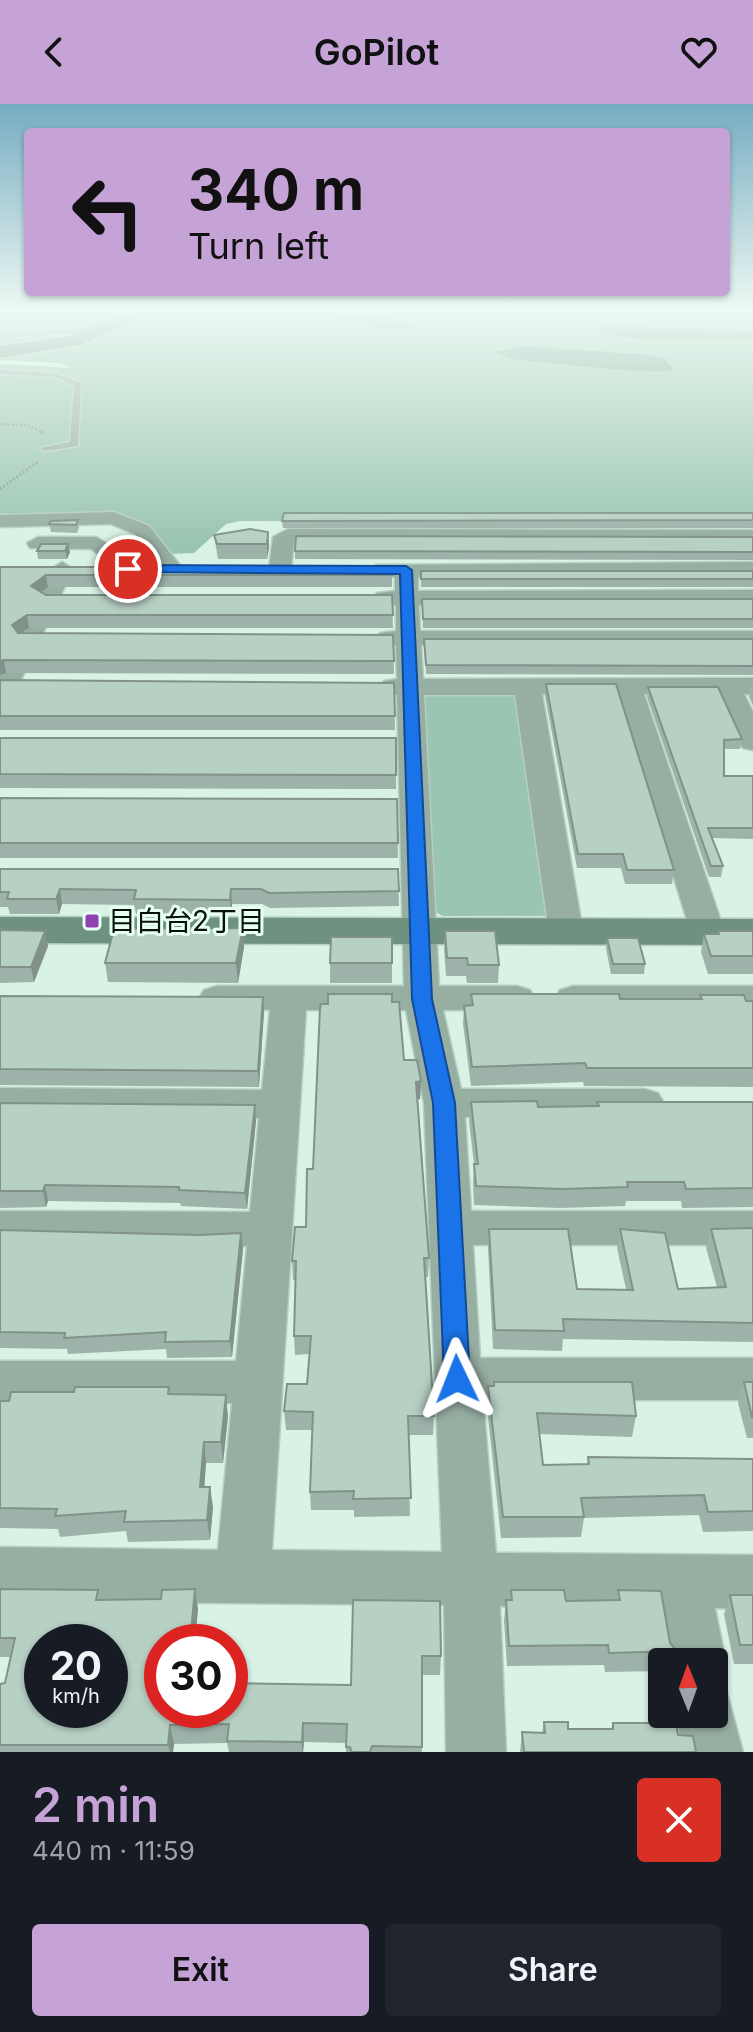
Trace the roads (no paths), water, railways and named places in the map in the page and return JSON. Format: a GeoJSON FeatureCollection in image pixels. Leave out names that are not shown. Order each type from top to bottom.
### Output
{"type":"FeatureCollection","features":[{"type":"Feature","properties":{"kind":"street"},"geometry":{"type":"LineString","coordinates":[[0,521],[114,518],[142,530],[179,569],[31,569]]}},
{"type":"Feature","properties":{"kind":"street"},"geometry":{"type":"LineString","coordinates":[[280,569],[284,537],[288,535],[753,536]]}},
{"type":"Feature","properties":{"kind":"street"},"geometry":{"type":"LineString","coordinates":[[508,536],[515,570]]}},
{"type":"Feature","properties":{"kind":"street"},"geometry":{"type":"LineString","coordinates":[[16,543],[96,543],[110,552],[106,569]]}},
{"type":"Feature","properties":{"kind":"street"},"geometry":{"type":"LineString","coordinates":[[3,691],[62,569]]}},
{"type":"Feature","properties":{"kind":"street"},"geometry":{"type":"LineString","coordinates":[[361,598],[407,584],[515,570],[753,569]]}},
{"type":"Feature","properties":{"kind":"street"},"geometry":{"type":"LineString","coordinates":[[359,570],[407,584],[753,597]]}},
{"type":"Feature","properties":{"kind":"street"},"geometry":{"type":"LineString","coordinates":[[407,584],[413,687],[396,741],[399,871],[420,932],[422,999],[444,1103],[457,1379],[471,1578],[476,1752]]}},
{"type":"Feature","properties":{"kind":"street"},"geometry":{"type":"LineString","coordinates":[[48,597],[80,597]]}},
{"type":"Feature","properties":{"kind":"street"},"geometry":{"type":"LineString","coordinates":[[29,638],[60,638]]}},
{"type":"Feature","properties":{"kind":"street"},"geometry":{"type":"LineString","coordinates":[[363,638],[753,638]]}},
{"type":"Feature","properties":{"kind":"street"},"geometry":{"type":"LineString","coordinates":[[3,691],[38,684]]}},
{"type":"Feature","properties":{"kind":"street"},"geometry":{"type":"LineString","coordinates":[[366,686],[741,686],[753,742]]}},
{"type":"Feature","properties":{"kind":"street"},"geometry":{"type":"LineString","coordinates":[[527,686],[566,932]]}},
{"type":"Feature","properties":{"kind":"street"},"geometry":{"type":"LineString","coordinates":[[628,687],[708,933]]}},
{"type":"Feature","properties":{"kind":"street"},"geometry":{"type":"LineString","coordinates":[[0,930],[753,932]]}},
{"type":"Feature","properties":{"kind":"street"},"geometry":{"type":"LineString","coordinates":[[183,998],[753,998]]}},
{"type":"Feature","properties":{"kind":"street"},"geometry":{"type":"LineString","coordinates":[[243,1576],[256,1382],[289,998]]}},
{"type":"Feature","properties":{"kind":"street"},"geometry":{"type":"LineString","coordinates":[[0,1102],[280,1104]]}},
{"type":"Feature","properties":{"kind":"street"},"geometry":{"type":"LineString","coordinates":[[444,1103],[676,1103]]}},
{"type":"Feature","properties":{"kind":"street"},"geometry":{"type":"LineString","coordinates":[[0,1228],[271,1229]]}},
{"type":"Feature","properties":{"kind":"street"},"geometry":{"type":"LineString","coordinates":[[452,1228],[753,1228]]}},
{"type":"Feature","properties":{"kind":"street"},"geometry":{"type":"LineString","coordinates":[[457,1379],[753,1379]]}},
{"type":"Feature","properties":{"kind":"street"},"geometry":{"type":"LineString","coordinates":[[0,1382],[256,1382]]}},
{"type":"Feature","properties":{"kind":"street"},"geometry":{"type":"LineString","coordinates":[[0,1574],[753,1582]]}},
{"type":"Feature","properties":{"kind":"street"},"geometry":{"type":"LineString","coordinates":[[682,1581],[694,1648]]}},
{"type":"Feature","properties":{"kind":"street"},"geometry":{"type":"LineString","coordinates":[[709,1728],[713,1752]]}},
{"type":"Feature","properties":{"kind":"lane"},"geometry":{"type":"LineString","coordinates":[[44,448],[75,444],[72,423],[78,408],[78,389]]}},
{"type":"Feature","properties":{"kind":"place","name":"目白台2丁目"},"geometry":{"type":"Point","coordinates":[92,921]}}]}
